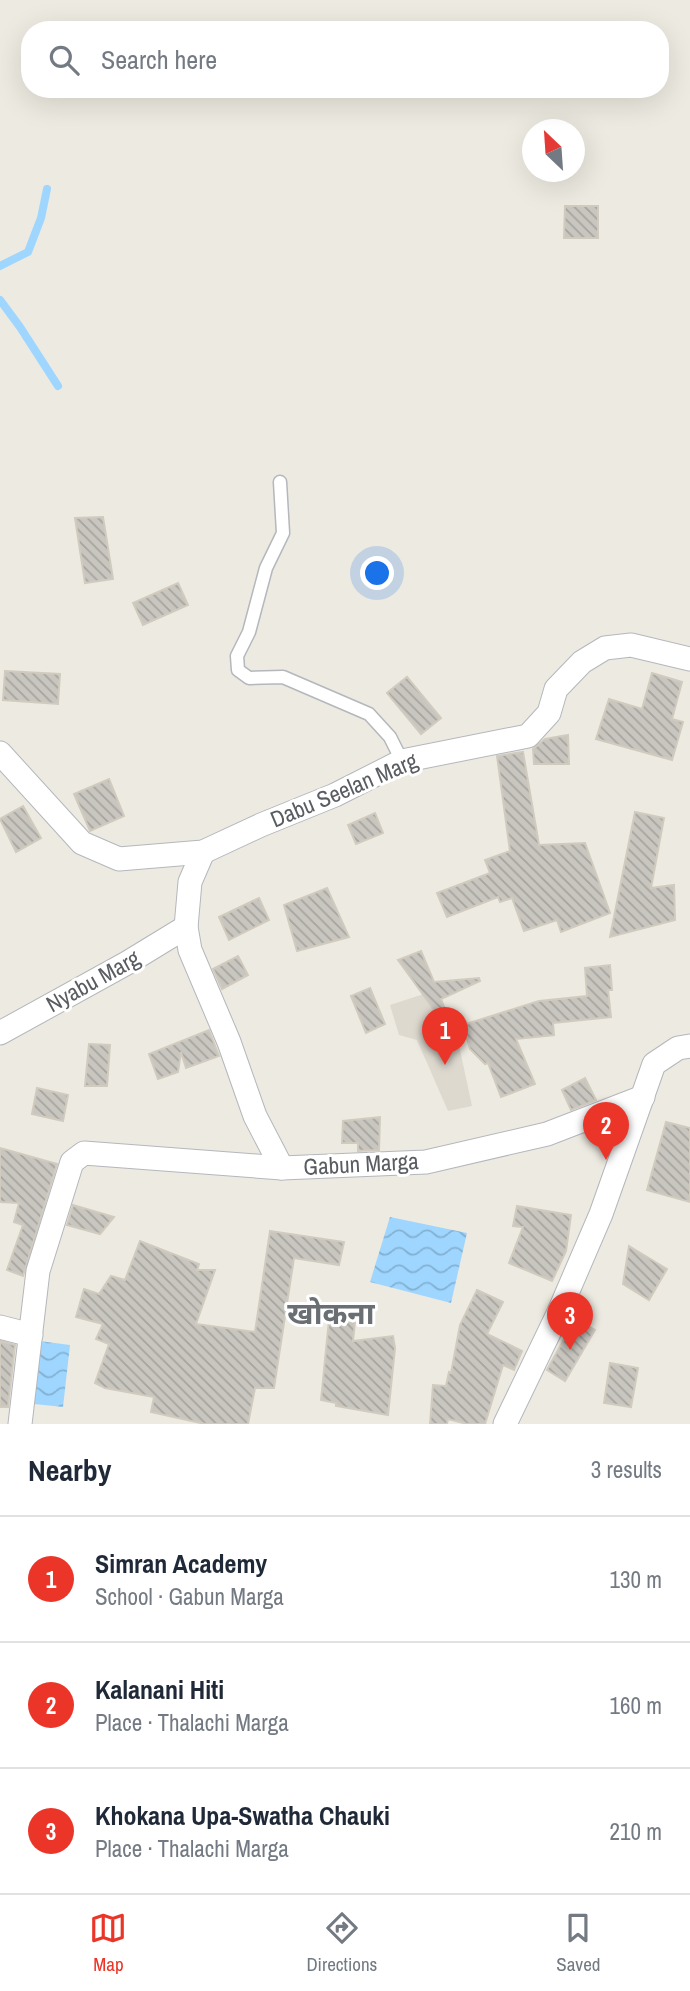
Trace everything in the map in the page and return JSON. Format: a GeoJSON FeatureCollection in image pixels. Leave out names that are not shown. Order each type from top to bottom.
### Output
{"type":"FeatureCollection","features":[{"type":"Feature","properties":{"kind":"street","name":"Dabu Seelan Marg"},"geometry":{"type":"LineString","coordinates":[[0,752],[82,843],[119,859],[203,852],[335,795],[402,761],[528,736],[549,713],[556,689],[582,662],[605,648],[631,645],[690,659]]}},
{"type":"Feature","properties":{"kind":"street"},"geometry":{"type":"LineString","coordinates":[[203,852],[190,882],[186,927],[190,950],[229,1042],[255,1115],[282,1168]]}},
{"type":"Feature","properties":{"kind":"street","name":"Nyabu Marg"},"geometry":{"type":"LineString","coordinates":[[0,1033],[186,927]]}},
{"type":"Feature","properties":{"kind":"street"},"geometry":{"type":"LineString","coordinates":[[505,1424],[558,1314],[601,1214],[654,1064],[678,1048],[690,1046]]}},
{"type":"Feature","properties":{"kind":"street","name":"Gabun Marga"},"geometry":{"type":"LineString","coordinates":[[31,1335],[38,1272],[72,1162],[84,1153],[282,1168],[426,1161],[548,1134],[643,1097]]}},
{"type":"Feature","properties":{"kind":"street"},"geometry":{"type":"LineString","coordinates":[[0,1327],[31,1335],[20,1424]]}},
{"type":"Feature","properties":{"kind":"lane"},"geometry":{"type":"LineString","coordinates":[[280,482],[283,533],[266,568],[249,632],[237,656],[238,670],[249,678],[284,677],[369,714],[390,737],[402,761]]}},
{"type":"Feature","properties":{"kind":"shaded area"},"geometry":{"type":"Polygon","coordinates":[[[433,991],[443,1024],[447,1029],[459,1025],[460,1050],[472,1106],[448,1111],[417,1040],[399,1035],[390,1005],[433,991]]]}},
{"type":"Feature","properties":{"kind":"water"},"geometry":{"type":"Polygon","coordinates":[[[390,1217],[467,1233],[451,1303],[370,1282],[390,1217]]]}},
{"type":"Feature","properties":{"kind":"water"},"geometry":{"type":"Polygon","coordinates":[[[32,1340],[70,1345],[63,1407],[25,1403],[32,1340]]]}},
{"type":"Feature","properties":{"kind":"building"},"geometry":{"type":"Polygon","coordinates":[[[565,206],[598,206],[598,238],[564,238],[565,206]]]}},
{"type":"Feature","properties":{"kind":"building"},"geometry":{"type":"Polygon","coordinates":[[[103,517],[113,579],[85,583],[75,518],[103,517]]]}},
{"type":"Feature","properties":{"kind":"building"},"geometry":{"type":"Polygon","coordinates":[[[178,583],[188,605],[143,625],[133,603],[178,583]]]}},
{"type":"Feature","properties":{"kind":"building"},"geometry":{"type":"Polygon","coordinates":[[[5,671],[60,674],[58,704],[3,700],[5,671]]]}},
{"type":"Feature","properties":{"kind":"building"},"geometry":{"type":"Polygon","coordinates":[[[652,673],[682,682],[672,719],[683,722],[672,760],[596,739],[609,699],[642,709],[652,673]]]}},
{"type":"Feature","properties":{"kind":"building"},"geometry":{"type":"Polygon","coordinates":[[[407,677],[441,718],[421,734],[387,693],[407,677]]]}},
{"type":"Feature","properties":{"kind":"building"},"geometry":{"type":"Polygon","coordinates":[[[568,735],[569,764],[534,764],[533,749],[545,739],[568,735]]]}},
{"type":"Feature","properties":{"kind":"building"},"geometry":{"type":"Polygon","coordinates":[[[523,752],[539,845],[585,843],[610,913],[561,932],[557,920],[524,931],[512,898],[500,902],[498,897],[447,917],[437,893],[490,873],[485,860],[510,851],[497,756],[523,752]]]}},
{"type":"Feature","properties":{"kind":"building"},"geometry":{"type":"Polygon","coordinates":[[[109,779],[124,816],[90,831],[74,794],[109,779]]]}},
{"type":"Feature","properties":{"kind":"building"},"geometry":{"type":"Polygon","coordinates":[[[23,806],[41,838],[16,852],[0,819],[23,806]]]}},
{"type":"Feature","properties":{"kind":"building"},"geometry":{"type":"Polygon","coordinates":[[[635,812],[664,818],[651,888],[674,885],[675,920],[610,937],[635,812]]]}},
{"type":"Feature","properties":{"kind":"building"},"geometry":{"type":"Polygon","coordinates":[[[375,813],[383,833],[356,844],[348,825],[375,813]]]}},
{"type":"Feature","properties":{"kind":"building"},"geometry":{"type":"Polygon","coordinates":[[[327,888],[349,937],[297,951],[284,905],[327,888]]]}},
{"type":"Feature","properties":{"kind":"building"},"geometry":{"type":"Polygon","coordinates":[[[259,898],[269,920],[229,940],[219,917],[259,898]]]}},
{"type":"Feature","properties":{"kind":"building"},"geometry":{"type":"Polygon","coordinates":[[[421,951],[434,982],[479,978],[480,981],[441,999],[447,1014],[440,1018],[398,960],[421,951]]]}},
{"type":"Feature","properties":{"kind":"building"},"geometry":{"type":"Polygon","coordinates":[[[238,956],[248,975],[222,989],[213,969],[238,956]]]}},
{"type":"Feature","properties":{"kind":"building"},"geometry":{"type":"Polygon","coordinates":[[[610,965],[612,990],[608,990],[611,1017],[553,1023],[554,1035],[516,1039],[535,1084],[501,1097],[488,1063],[485,1064],[470,1049],[463,1025],[539,1001],[587,996],[585,968],[610,965]]]}},
{"type":"Feature","properties":{"kind":"building"},"geometry":{"type":"Polygon","coordinates":[[[370,988],[385,1024],[366,1033],[351,996],[370,988]]]}},
{"type":"Feature","properties":{"kind":"building"},"geometry":{"type":"Polygon","coordinates":[[[209,1030],[219,1056],[186,1068],[181,1052],[178,1072],[158,1079],[149,1054],[209,1030]]]}},
{"type":"Feature","properties":{"kind":"building"},"geometry":{"type":"Polygon","coordinates":[[[89,1044],[110,1045],[107,1086],[85,1086],[89,1044]]]}},
{"type":"Feature","properties":{"kind":"building"},"geometry":{"type":"Polygon","coordinates":[[[585,1078],[596,1100],[571,1110],[562,1090],[585,1078]]]}},
{"type":"Feature","properties":{"kind":"building"},"geometry":{"type":"Polygon","coordinates":[[[37,1088],[68,1095],[63,1121],[32,1114],[37,1088]]]}},
{"type":"Feature","properties":{"kind":"building"},"geometry":{"type":"Polygon","coordinates":[[[380,1117],[379,1150],[358,1151],[358,1143],[342,1143],[343,1121],[380,1117]]]}},
{"type":"Feature","properties":{"kind":"building"},"geometry":{"type":"Polygon","coordinates":[[[666,1122],[690,1128],[690,1202],[647,1190],[666,1122]]]}},
{"type":"Feature","properties":{"kind":"building"},"geometry":{"type":"Polygon","coordinates":[[[0,1148],[57,1164],[23,1276],[7,1270],[23,1225],[14,1222],[19,1203],[0,1202],[0,1148]]]}},
{"type":"Feature","properties":{"kind":"building"},"geometry":{"type":"Polygon","coordinates":[[[73,1205],[114,1217],[100,1234],[67,1225],[73,1205]]]}},
{"type":"Feature","properties":{"kind":"building"},"geometry":{"type":"Polygon","coordinates":[[[517,1206],[571,1215],[566,1251],[552,1281],[509,1263],[523,1227],[513,1226],[517,1206]]]}},
{"type":"Feature","properties":{"kind":"building"},"geometry":{"type":"Polygon","coordinates":[[[270,1231],[344,1242],[339,1265],[294,1258],[274,1388],[255,1388],[248,1424],[205,1424],[151,1412],[154,1397],[105,1388],[95,1383],[109,1344],[96,1339],[103,1324],[76,1317],[84,1289],[99,1294],[111,1276],[125,1280],[140,1241],[199,1264],[197,1270],[215,1270],[196,1324],[255,1332],[270,1231]]]}},
{"type":"Feature","properties":{"kind":"building"},"geometry":{"type":"Polygon","coordinates":[[[629,1246],[667,1269],[649,1300],[623,1284],[629,1246]]]}},
{"type":"Feature","properties":{"kind":"building"},"geometry":{"type":"Polygon","coordinates":[[[477,1290],[503,1302],[487,1334],[522,1351],[514,1370],[503,1365],[485,1424],[467,1424],[448,1419],[447,1424],[430,1424],[433,1385],[446,1386],[460,1325],[477,1290]]]}},
{"type":"Feature","properties":{"kind":"building"},"geometry":{"type":"Polygon","coordinates":[[[575,1319],[595,1330],[565,1381],[547,1370],[575,1319]]]}},
{"type":"Feature","properties":{"kind":"building"},"geometry":{"type":"Polygon","coordinates":[[[329,1320],[355,1322],[353,1341],[393,1336],[395,1348],[388,1415],[336,1406],[336,1403],[321,1400],[329,1320]]]}},
{"type":"Feature","properties":{"kind":"building"},"geometry":{"type":"Polygon","coordinates":[[[0,1341],[15,1345],[8,1407],[0,1407],[0,1341]]]}},
{"type":"Feature","properties":{"kind":"building"},"geometry":{"type":"Polygon","coordinates":[[[610,1363],[638,1368],[631,1407],[604,1403],[610,1363]]]}},
{"type":"Feature","properties":{"kind":"waterway"},"geometry":{"type":"LineString","coordinates":[[0,266],[28,252],[41,218],[47,189]]}},
{"type":"Feature","properties":{"kind":"waterway"},"geometry":{"type":"LineString","coordinates":[[0,300],[58,386]]}},
{"type":"Feature","properties":{"kind":"place","name":"Simran Academy"},"geometry":{"type":"Point","coordinates":[445,1065]}},
{"type":"Feature","properties":{"kind":"place","name":"Kalanani Hiti"},"geometry":{"type":"Point","coordinates":[606,1160]}},
{"type":"Feature","properties":{"kind":"place","name":"Khokana Upa-Swatha Chauki"},"geometry":{"type":"Point","coordinates":[570,1350]}},
{"type":"Feature","properties":{"kind":"district","name":"खोकना"},"geometry":{"type":"Point","coordinates":[331,1314]}}]}
